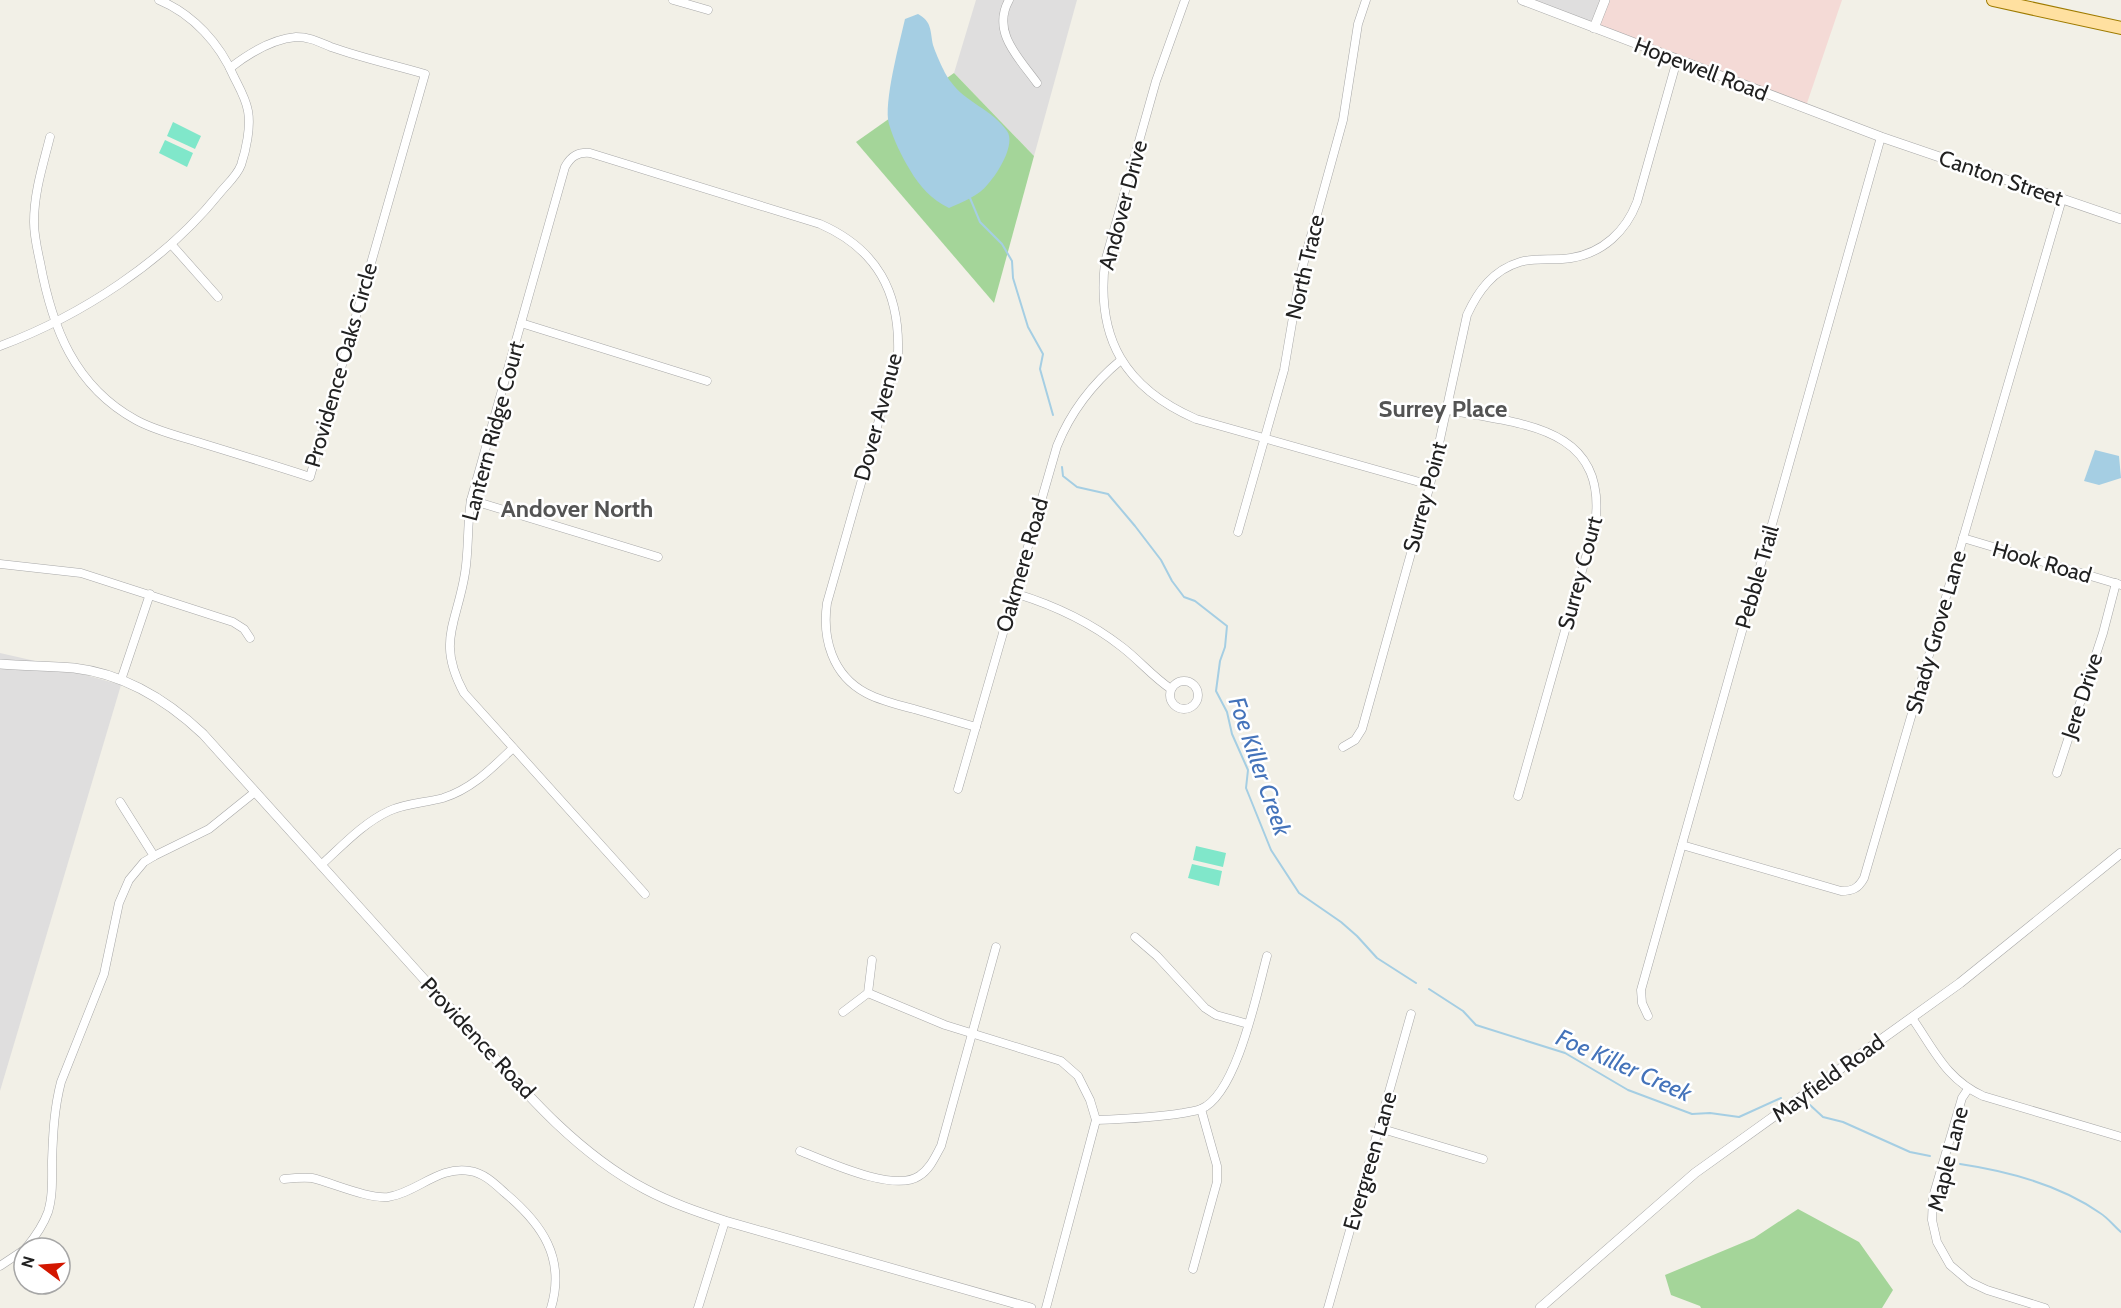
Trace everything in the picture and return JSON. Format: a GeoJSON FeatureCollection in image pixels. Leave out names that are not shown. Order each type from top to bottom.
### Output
{"type":"FeatureCollection","features":[{"type":"Feature","properties":{"kind":"main road"},"geometry":{"type":"LineString","coordinates":[[1993,0],[2121,28]]}},
{"type":"Feature","properties":{"kind":"street"},"geometry":{"type":"LineString","coordinates":[[0,346],[55,323],[104,294],[171,244],[206,210],[240,166],[246,143],[248,112],[230,68],[213,42],[196,23],[159,0]]}},
{"type":"Feature","properties":{"kind":"street"},"geometry":{"type":"LineString","coordinates":[[673,0],[708,10]]}},
{"type":"Feature","properties":{"kind":"street"},"geometry":{"type":"LineString","coordinates":[[1009,0],[1003,15],[1002,28],[1007,41],[1037,83]]}},
{"type":"Feature","properties":{"kind":"street","name":"Andover Drive"},"geometry":{"type":"LineString","coordinates":[[1185,0],[1156,81],[1105,262],[1102,288],[1104,313],[1111,338],[1121,360],[1144,388],[1172,409],[1196,419],[1430,485]]}},
{"type":"Feature","properties":{"kind":"street","name":"North Trace"},"geometry":{"type":"LineString","coordinates":[[1238,532],[1284,370],[1300,276],[1343,120],[1358,24],[1366,0]]}},
{"type":"Feature","properties":{"kind":"street","name":"Hopewell Road"},"geometry":{"type":"LineString","coordinates":[[1522,0],[1881,136]]}},
{"type":"Feature","properties":{"kind":"street"},"geometry":{"type":"LineString","coordinates":[[1594,28],[1605,0]]}},
{"type":"Feature","properties":{"kind":"street","name":"Providence Oaks Circle"},"geometry":{"type":"LineString","coordinates":[[50,137],[40,170],[34,222],[43,285],[55,323],[69,353],[83,375],[107,399],[128,415],[151,427],[310,477],[424,74],[331,47],[310,38],[294,37],[261,48],[230,68]]}},
{"type":"Feature","properties":{"kind":"street","name":"Surrey Point"},"geometry":{"type":"LineString","coordinates":[[1343,747],[1355,740],[1362,729],[1430,485],[1467,315],[1475,298],[1486,283],[1502,270],[1520,262],[1571,258],[1592,252],[1612,240],[1627,223],[1637,202],[1677,60]]}},
{"type":"Feature","properties":{"kind":"street","name":"Canton Street"},"geometry":{"type":"LineString","coordinates":[[1881,136],[2121,219]]}},
{"type":"Feature","properties":{"kind":"street","name":"Pebble Trail"},"geometry":{"type":"LineString","coordinates":[[1648,1016],[1642,1003],[1641,990],[1881,136]]}},
{"type":"Feature","properties":{"kind":"street","name":"Dover Avenue"},"geometry":{"type":"LineString","coordinates":[[575,155],[590,153],[820,224],[851,240],[876,267],[888,286],[895,308],[898,330],[897,353],[827,603],[826,639],[831,655],[840,670],[851,683],[865,693],[976,727]]}},
{"type":"Feature","properties":{"kind":"street","name":"Lantern Ridge Court"},"geometry":{"type":"LineString","coordinates":[[575,155],[565,167],[471,500],[467,523],[465,575],[449,633],[450,658],[455,677],[464,693],[645,894]]}},
{"type":"Feature","properties":{"kind":"street","name":"Shady Grove Lane"},"geometry":{"type":"LineString","coordinates":[[1682,845],[1841,891],[1852,891],[1860,886],[2062,199]]}},
{"type":"Feature","properties":{"kind":"street"},"geometry":{"type":"LineString","coordinates":[[171,244],[218,297]]}},
{"type":"Feature","properties":{"kind":"street"},"geometry":{"type":"LineString","coordinates":[[521,323],[707,381]]}},
{"type":"Feature","properties":{"kind":"street","name":"Oakmere Road"},"geometry":{"type":"LineString","coordinates":[[958,789],[1054,453],[1075,409],[1088,391],[1121,360]]}},
{"type":"Feature","properties":{"kind":"street","name":"Surrey Court"},"geometry":{"type":"LineString","coordinates":[[1448,410],[1536,427],[1556,435],[1570,444],[1582,458],[1591,473],[1596,491],[1598,507],[1595,525],[1518,796]]}},
{"type":"Feature","properties":{"kind":"street"},"geometry":{"type":"LineString","coordinates":[[471,500],[658,557]]}},
{"type":"Feature","properties":{"kind":"street","name":"Hook Road"},"geometry":{"type":"LineString","coordinates":[[1963,538],[2118,584]]}},
{"type":"Feature","properties":{"kind":"street"},"geometry":{"type":"LineString","coordinates":[[0,564],[81,573],[233,622],[244,628],[250,638]]}},
{"type":"Feature","properties":{"kind":"street","name":"Jere Drive"},"geometry":{"type":"LineString","coordinates":[[2057,773],[2118,584]]}},
{"type":"Feature","properties":{"kind":"street"},"geometry":{"type":"LineString","coordinates":[[1014,593],[1054,606],[1092,625],[1123,647],[1155,679],[1171,689]]}},
{"type":"Feature","properties":{"kind":"street"},"geometry":{"type":"LineString","coordinates":[[121,680],[150,594]]}},
{"type":"Feature","properties":{"kind":"street","name":"Providence Road"},"geometry":{"type":"LineString","coordinates":[[0,664],[74,668],[121,680],[155,696],[185,717],[474,1036],[575,1141],[609,1167],[645,1190],[725,1221],[1031,1308]]}},
{"type":"Feature","properties":{"kind":"street"},"geometry":{"type":"LineString","coordinates":[[321,865],[378,817],[404,806],[442,798],[462,790],[480,778],[513,748]]}},
{"type":"Feature","properties":{"kind":"street"},"geometry":{"type":"LineString","coordinates":[[35,1236],[48,1213],[51,1198],[56,1101],[104,974],[121,897],[135,871],[154,855],[209,829],[255,792]]}},
{"type":"Feature","properties":{"kind":"street"},"geometry":{"type":"LineString","coordinates":[[120,802],[154,855]]}},
{"type":"Feature","properties":{"kind":"street","name":"Mayfield Road"},"geometry":{"type":"LineString","coordinates":[[1540,1308],[1695,1173],[1912,1018],[2010,944],[2121,853]]}},
{"type":"Feature","properties":{"kind":"street"},"geometry":{"type":"LineString","coordinates":[[1135,937],[1205,1008],[1216,1015],[1248,1024]]}},
{"type":"Feature","properties":{"kind":"street"},"geometry":{"type":"LineString","coordinates":[[800,1151],[880,1179],[905,1180],[918,1177],[935,1158],[940,1146],[996,947]]}},
{"type":"Feature","properties":{"kind":"street"},"geometry":{"type":"LineString","coordinates":[[1096,1120],[1160,1117],[1202,1109],[1222,1091],[1233,1069],[1248,1024],[1267,956]]}},
{"type":"Feature","properties":{"kind":"street"},"geometry":{"type":"LineString","coordinates":[[843,1012],[868,993],[872,960]]}},
{"type":"Feature","properties":{"kind":"street"},"geometry":{"type":"LineString","coordinates":[[868,993],[945,1025],[1061,1061],[1078,1076],[1095,1112],[1096,1120],[1046,1308]]}},
{"type":"Feature","properties":{"kind":"street","name":"Evergreen Lane"},"geometry":{"type":"LineString","coordinates":[[1328,1308],[1411,1014]]}},
{"type":"Feature","properties":{"kind":"street"},"geometry":{"type":"LineString","coordinates":[[1912,1018],[1948,1072],[1968,1089],[1983,1096],[2121,1137]]}},
{"type":"Feature","properties":{"kind":"street","name":"Maple Lane"},"geometry":{"type":"LineString","coordinates":[[1968,1089],[1962,1098],[1934,1197],[1932,1220],[1937,1242],[1950,1265],[1970,1282],[1987,1290],[2045,1308]]}},
{"type":"Feature","properties":{"kind":"street"},"geometry":{"type":"LineString","coordinates":[[1193,1269],[1217,1182],[1217,1166],[1202,1109]]}},
{"type":"Feature","properties":{"kind":"street"},"geometry":{"type":"LineString","coordinates":[[1379,1128],[1483,1159]]}},
{"type":"Feature","properties":{"kind":"street"},"geometry":{"type":"LineString","coordinates":[[285,1179],[310,1178],[387,1197],[450,1172],[470,1170],[486,1178],[516,1202],[547,1239],[554,1261],[556,1291],[551,1308]]}},
{"type":"Feature","properties":{"kind":"street"},"geometry":{"type":"LineString","coordinates":[[698,1308],[725,1221]]}},
{"type":"Feature","properties":{"kind":"shaded area"},"geometry":{"type":"Polygon","coordinates":[[[976,0],[1077,0],[1034,156],[954,73],[976,0]]]}},
{"type":"Feature","properties":{"kind":"shaded area"},"geometry":{"type":"Polygon","coordinates":[[[1525,0],[1609,0],[1598,29],[1525,0]]]}},
{"type":"Feature","properties":{"kind":"shaded area"},"geometry":{"type":"Polygon","coordinates":[[[1609,0],[1842,0],[1804,112],[1598,29],[1609,0]]]}},
{"type":"Feature","properties":{"kind":"shaded area"},"geometry":{"type":"Polygon","coordinates":[[[0,653],[121,685],[0,1091],[0,653]]]}},
{"type":"Feature","properties":{"kind":"green space"},"geometry":{"type":"Polygon","coordinates":[[[954,73],[1034,156],[994,303],[856,142],[954,73]]]}},
{"type":"Feature","properties":{"kind":"green space"},"geometry":{"type":"Polygon","coordinates":[[[173,122],[201,136],[195,149],[167,136],[173,122]]]}},
{"type":"Feature","properties":{"kind":"green space"},"geometry":{"type":"Polygon","coordinates":[[[165,140],[193,153],[187,167],[159,153],[165,140]]]}},
{"type":"Feature","properties":{"kind":"green space"},"geometry":{"type":"Polygon","coordinates":[[[1196,846],[1226,853],[1223,867],[1193,860],[1196,846]]]}},
{"type":"Feature","properties":{"kind":"green space"},"geometry":{"type":"Polygon","coordinates":[[[1192,864],[1222,871],[1219,886],[1188,878],[1192,864]]]}},
{"type":"Feature","properties":{"kind":"green space"},"geometry":{"type":"Polygon","coordinates":[[[1798,1209],[1859,1242],[1893,1290],[1882,1308],[1701,1308],[1671,1295],[1665,1275],[1754,1238],[1798,1209]]]}},
{"type":"Feature","properties":{"kind":"water"},"geometry":{"type":"Polygon","coordinates":[[[918,14],[928,23],[934,49],[951,82],[964,95],[994,117],[1007,131],[1009,137],[1005,158],[988,184],[975,195],[949,208],[931,197],[918,182],[901,153],[889,124],[890,88],[905,19],[918,14]]]}},
{"type":"Feature","properties":{"kind":"water"},"geometry":{"type":"Polygon","coordinates":[[[2095,450],[2119,456],[2121,478],[2099,485],[2084,481],[2095,450]]]}},
{"type":"Feature","properties":{"kind":"waterway","name":"Foe Killer Creek"},"geometry":{"type":"LineString","coordinates":[[970,198],[980,222],[1002,244],[1012,261],[1013,278],[1028,327],[1043,354],[1040,369],[1053,415]]}},
{"type":"Feature","properties":{"kind":"waterway","name":"Foe Killer Creek"},"geometry":{"type":"LineString","coordinates":[[1062,467],[1063,476],[1077,487],[1108,494],[1161,560],[1184,597],[1195,601],[1227,626],[1216,691],[1227,712],[1232,734],[1248,770],[1246,788],[1271,850],[1299,893],[1341,922],[1377,958],[1416,983]]}},
{"type":"Feature","properties":{"kind":"waterway","name":"Foe Killer Creek"},"geometry":{"type":"LineString","coordinates":[[1429,989],[1463,1011],[1476,1025],[1565,1053],[1628,1090],[1692,1114],[1710,1113],[1739,1117],[1781,1098]]}},
{"type":"Feature","properties":{"kind":"waterway","name":"Foe Killer Creek"},"geometry":{"type":"LineString","coordinates":[[1810,1105],[1823,1117],[1843,1122],[1910,1152],[1930,1156]]}},
{"type":"Feature","properties":{"kind":"waterway","name":"Foe Killer Creek"},"geometry":{"type":"LineString","coordinates":[[1960,1164],[2014,1175],[2051,1187],[2100,1213],[2121,1232]]}},
{"type":"Feature","properties":{"kind":"district","name":"Surrey Place"},"geometry":{"type":"Point","coordinates":[1443,408]}},
{"type":"Feature","properties":{"kind":"district","name":"Andover North"},"geometry":{"type":"Point","coordinates":[577,508]}}]}
